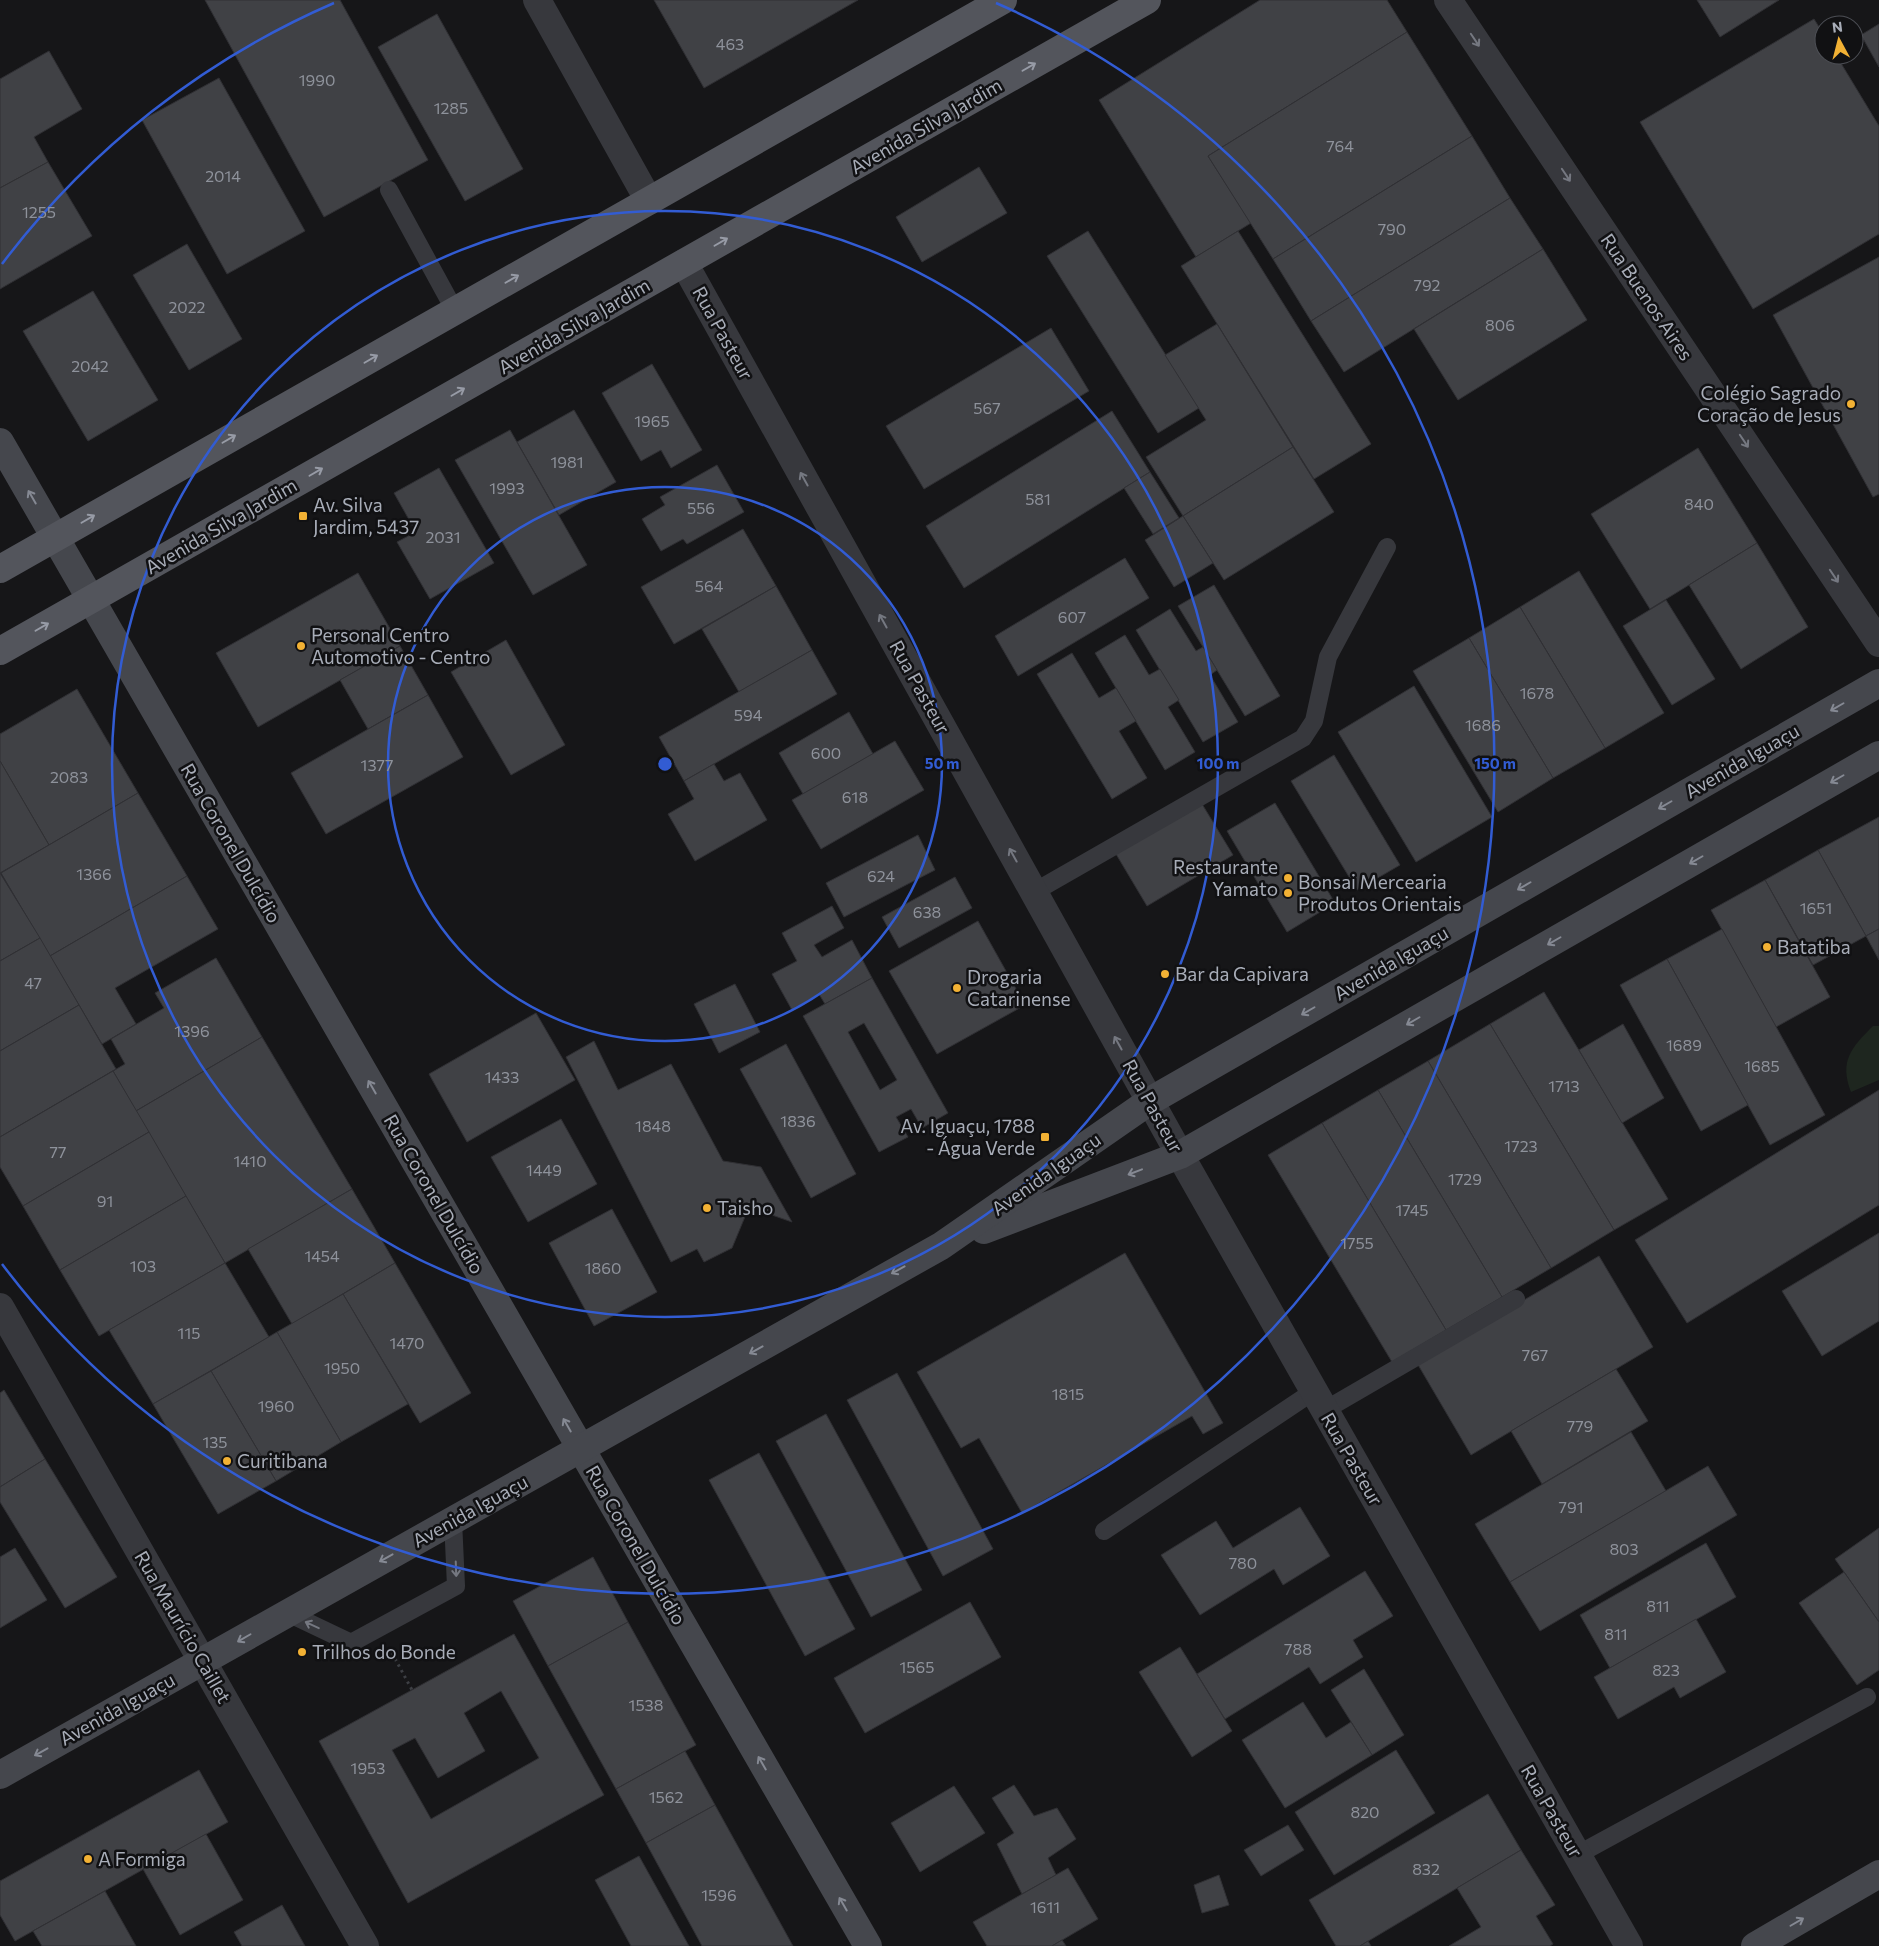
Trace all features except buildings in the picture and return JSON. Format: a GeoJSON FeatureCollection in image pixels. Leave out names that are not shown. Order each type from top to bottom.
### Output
{"type":"FeatureCollection","features":[{"type":"Feature","properties":{"kind":"main road"},"geometry":{"type":"LineString","coordinates":[[0,569],[1003,0]]}},
{"type":"Feature","properties":{"kind":"main road","name":"Avenida Silva Jardim"},"geometry":{"type":"LineString","coordinates":[[0,652],[1147,0]]}},
{"type":"Feature","properties":{"kind":"main road","name":"Rua Coronel Dulcídio"},"geometry":{"type":"LineString","coordinates":[[0,442],[868,1946]]}},
{"type":"Feature","properties":{"kind":"main road","name":"Avenida Iguaçu"},"geometry":{"type":"LineString","coordinates":[[0,1775],[941,1246],[1150,1101],[1879,683]]}},
{"type":"Feature","properties":{"kind":"main road","name":"Avenida Iguaçu"},"geometry":{"type":"LineString","coordinates":[[941,1246],[1180,1155],[1879,755]]}},
{"type":"Feature","properties":{"kind":"main road"},"geometry":{"type":"LineString","coordinates":[[1755,1946],[1879,1874]]}},
{"type":"Feature","properties":{"kind":"street"},"geometry":{"type":"LineString","coordinates":[[537,0],[649,201]]}},
{"type":"Feature","properties":{"kind":"street","name":"Rua Buenos Aires"},"geometry":{"type":"LineString","coordinates":[[1448,0],[1879,643]]}},
{"type":"Feature","properties":{"kind":"street","name":"Rua Pasteur"},"geometry":{"type":"LineString","coordinates":[[684,263],[1180,1155],[1629,1946]]}},
{"type":"Feature","properties":{"kind":"street","name":"Rua Maurício Caillet"},"geometry":{"type":"LineString","coordinates":[[0,1307],[366,1946]]}},
{"type":"Feature","properties":{"kind":"lane"},"geometry":{"type":"LineString","coordinates":[[389,190],[455,311]]}},
{"type":"Feature","properties":{"kind":"lane"},"geometry":{"type":"LineString","coordinates":[[1034,892],[1303,738],[1314,721],[1328,657],[1387,547]]}},
{"type":"Feature","properties":{"kind":"lane"},"geometry":{"type":"LineString","coordinates":[[1104,1531],[1319,1400],[1516,1299]]}},
{"type":"Feature","properties":{"kind":"lane"},"geometry":{"type":"LineString","coordinates":[[288,1613],[351,1643],[456,1586],[453,1520]]}},
{"type":"Feature","properties":{"kind":"lane"},"geometry":{"type":"LineString","coordinates":[[1577,1855],[1867,1697]]}},
{"type":"Feature","properties":{"kind":"path"},"geometry":{"type":"LineString","coordinates":[[378,1629],[412,1690]]}},
{"type":"Feature","properties":{"kind":"shaded area"},"geometry":{"type":"Polygon","coordinates":[[[1873,1026],[1879,1026],[1879,1080],[1851,1092],[1846,1072],[1849,1056],[1853,1048],[1873,1026]]]}},
{"type":"Feature","properties":{"kind":"place","name":"Colégio Sagrado Coração de Jesus"},"geometry":{"type":"Point","coordinates":[1851,404]}},
{"type":"Feature","properties":{"kind":"place","name":"Av. Silva Jardim, 5437"},"geometry":{"type":"Point","coordinates":[303,516]}},
{"type":"Feature","properties":{"kind":"place","name":"Personal Centro Automotivo - Centro"},"geometry":{"type":"Point","coordinates":[301,646]}},
{"type":"Feature","properties":{"kind":"place","name":"Restaurante Yamato"},"geometry":{"type":"Point","coordinates":[1288,878]}},
{"type":"Feature","properties":{"kind":"place","name":"Bonsai Mercearia Produtos Orientais"},"geometry":{"type":"Point","coordinates":[1288,893]}},
{"type":"Feature","properties":{"kind":"place","name":"Batatiba"},"geometry":{"type":"Point","coordinates":[1767,947]}},
{"type":"Feature","properties":{"kind":"place","name":"Bar da Capivara"},"geometry":{"type":"Point","coordinates":[1165,974]}},
{"type":"Feature","properties":{"kind":"place","name":"Drogaria Catarinense"},"geometry":{"type":"Point","coordinates":[957,988]}},
{"type":"Feature","properties":{"kind":"place","name":"Av. Iguaçu, 1788 - Água Verde"},"geometry":{"type":"Point","coordinates":[1045,1137]}},
{"type":"Feature","properties":{"kind":"place","name":"Taisho"},"geometry":{"type":"Point","coordinates":[707,1208]}},
{"type":"Feature","properties":{"kind":"place","name":"Curitibana"},"geometry":{"type":"Point","coordinates":[227,1461]}},
{"type":"Feature","properties":{"kind":"place","name":"Trilhos do Bonde"},"geometry":{"type":"Point","coordinates":[302,1652]}},
{"type":"Feature","properties":{"kind":"place","name":"A Formiga"},"geometry":{"type":"Point","coordinates":[88,1859]}}]}
